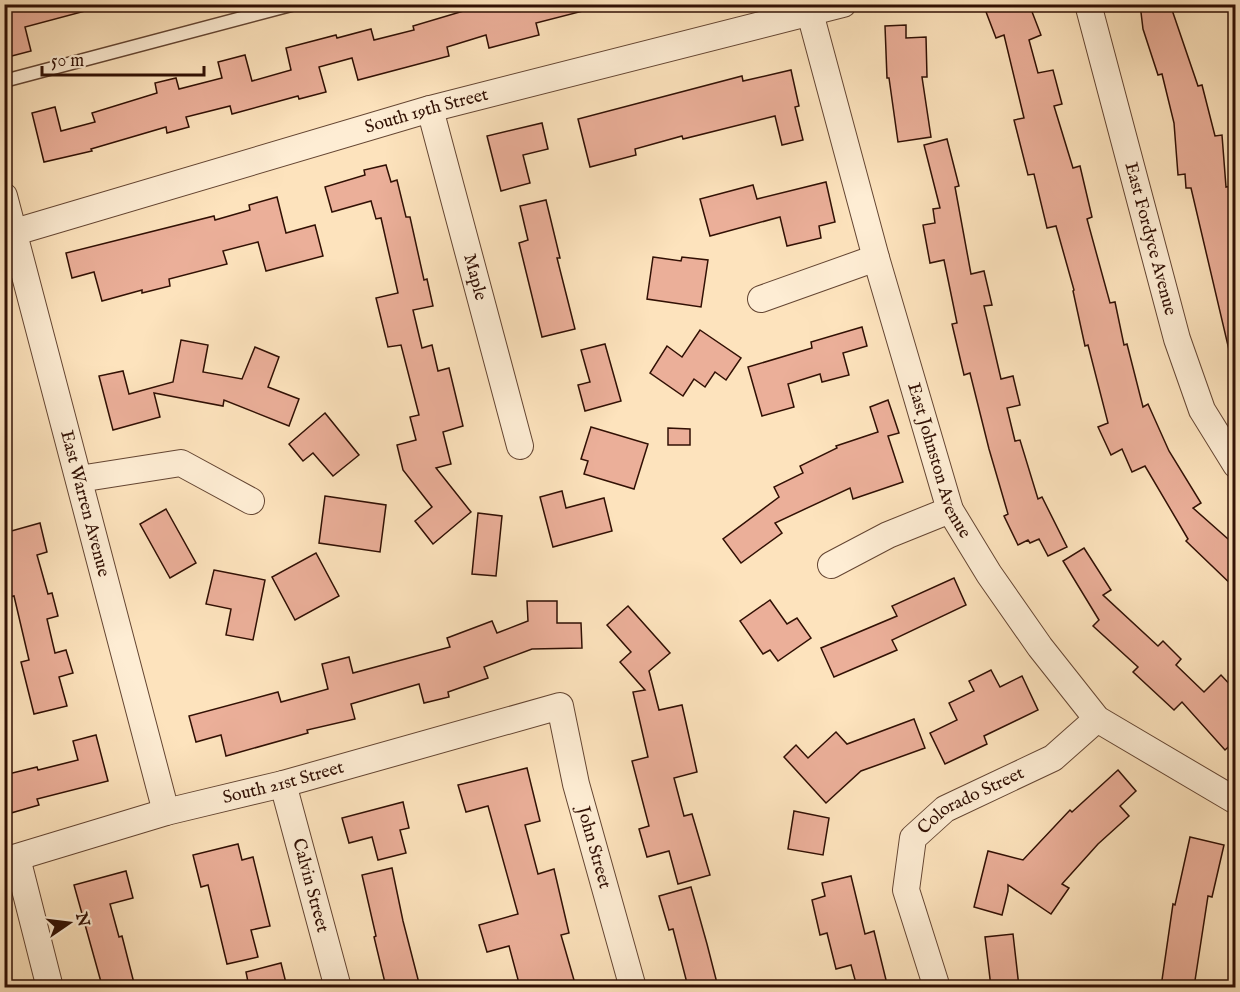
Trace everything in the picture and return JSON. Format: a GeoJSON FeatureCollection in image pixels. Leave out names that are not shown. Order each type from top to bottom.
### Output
{"type":"FeatureCollection","features":[{"type":"Feature","properties":{"kind":"street","name":"South 19th Street"},"geometry":{"type":"LineString","coordinates":[[15,232],[430,109],[843,4]]}},
{"type":"Feature","properties":{"kind":"street","name":"East Fordyce Avenue"},"geometry":{"type":"LineString","coordinates":[[1088,4],[1177,339],[1202,410],[1236,465]]}},
{"type":"Feature","properties":{"kind":"street","name":"East Johnston Avenue"},"geometry":{"type":"LineString","coordinates":[[810,13],[876,258],[950,510],[989,573],[1040,647],[1097,718],[1236,801]]}},
{"type":"Feature","properties":{"kind":"street","name":"Maple"},"geometry":{"type":"LineString","coordinates":[[430,109],[520,446]]}},
{"type":"Feature","properties":{"kind":"street","name":"East Warren Avenue"},"geometry":{"type":"LineString","coordinates":[[4,196],[166,813]]}},
{"type":"Feature","properties":{"kind":"street"},"geometry":{"type":"LineString","coordinates":[[761,298],[876,258]]}},
{"type":"Feature","properties":{"kind":"street"},"geometry":{"type":"LineString","coordinates":[[78,479],[181,463],[251,501]]}},
{"type":"Feature","properties":{"kind":"street"},"geometry":{"type":"LineString","coordinates":[[831,565],[888,536],[950,510]]}},
{"type":"Feature","properties":{"kind":"street","name":"South 21st Street"},"geometry":{"type":"LineString","coordinates":[[11,860],[166,813],[283,784],[560,706]]}},
{"type":"Feature","properties":{"kind":"street","name":"John Street"},"geometry":{"type":"LineString","coordinates":[[560,706],[576,784],[633,987]]}},
{"type":"Feature","properties":{"kind":"street","name":"Colorado Street"},"geometry":{"type":"LineString","coordinates":[[937,987],[906,890],[913,838],[945,809],[1053,758],[1097,718]]}},
{"type":"Feature","properties":{"kind":"street","name":"Calvin Street"},"geometry":{"type":"LineString","coordinates":[[283,784],[338,987]]}},
{"type":"Feature","properties":{"kind":"street"},"geometry":{"type":"LineString","coordinates":[[11,860],[50,987]]}},
{"type":"Feature","properties":{"kind":"lane"},"geometry":{"type":"LineString","coordinates":[[4,81],[295,4]]}},
{"type":"Feature","properties":{"kind":"building"},"geometry":{"type":"Polygon","coordinates":[[[4,4],[88,4],[89,10],[25,27],[31,51],[4,58],[4,4]]]}},
{"type":"Feature","properties":{"kind":"building"},"geometry":{"type":"Polygon","coordinates":[[[487,4],[508,4],[509,8],[524,4],[582,4],[583,11],[536,23],[539,35],[489,48],[486,35],[447,47],[449,56],[358,80],[352,58],[319,67],[326,92],[299,99],[298,96],[232,114],[230,106],[186,117],[189,127],[167,133],[166,127],[91,149],[92,151],[44,162],[32,113],[55,107],[61,131],[95,122],[92,113],[157,93],[155,83],[176,78],[179,89],[222,78],[218,62],[245,55],[252,81],[291,70],[286,48],[371,29],[374,40],[414,30],[413,26],[487,4]]]}},
{"type":"Feature","properties":{"kind":"building"},"geometry":{"type":"Polygon","coordinates":[[[983,4],[1029,4],[1041,35],[1029,40],[1038,73],[1053,70],[1062,104],[1054,106],[1073,168],[1080,166],[1092,217],[1087,219],[1110,303],[1115,302],[1124,345],[1127,344],[1143,407],[1148,404],[1169,451],[1201,503],[1193,508],[1236,546],[1236,589],[1186,541],[1188,539],[1145,466],[1132,472],[1122,449],[1111,455],[1098,427],[1108,423],[1088,345],[1085,346],[1074,290],[1056,226],[1047,228],[1034,174],[1028,175],[1014,120],[1024,118],[1004,35],[996,38],[983,4]]]}},
{"type":"Feature","properties":{"kind":"building"},"geometry":{"type":"Polygon","coordinates":[[[1140,4],[1170,4],[1198,86],[1202,85],[1215,136],[1222,135],[1226,187],[1236,185],[1236,349],[1229,350],[1191,188],[1186,188],[1185,174],[1178,175],[1174,123],[1162,74],[1158,75],[1143,29],[1140,4]]]}},
{"type":"Feature","properties":{"kind":"building"},"geometry":{"type":"Polygon","coordinates":[[[906,25],[906,38],[926,37],[927,77],[922,77],[931,137],[898,142],[889,78],[887,78],[885,26],[906,25]]]}},
{"type":"Feature","properties":{"kind":"building"},"geometry":{"type":"Polygon","coordinates":[[[791,70],[799,106],[795,107],[803,140],[782,145],[775,116],[683,139],[682,136],[635,149],[636,155],[590,167],[578,119],[742,76],[743,81],[791,70]]]}},
{"type":"Feature","properties":{"kind":"building"},"geometry":{"type":"Polygon","coordinates":[[[542,123],[548,149],[523,155],[530,183],[501,191],[487,136],[542,123]]]}},
{"type":"Feature","properties":{"kind":"building"},"geometry":{"type":"Polygon","coordinates":[[[947,139],[959,186],[955,187],[971,274],[984,271],[992,305],[984,306],[1001,379],[1013,376],[1020,405],[1007,408],[1015,441],[1020,440],[1038,499],[1042,497],[1067,547],[1048,556],[1039,539],[1030,543],[1028,540],[1018,545],[1004,516],[1008,514],[970,373],[964,375],[952,324],[957,323],[944,260],[930,263],[923,225],[935,223],[933,209],[940,208],[924,145],[947,139]]]}},
{"type":"Feature","properties":{"kind":"building"},"geometry":{"type":"Polygon","coordinates":[[[386,165],[391,182],[397,180],[406,217],[410,217],[424,280],[427,279],[433,306],[413,310],[422,348],[432,345],[438,371],[449,368],[463,426],[443,432],[451,464],[436,468],[471,512],[433,544],[415,521],[432,507],[403,470],[397,445],[416,440],[410,417],[419,415],[401,345],[388,347],[376,298],[398,293],[381,218],[376,219],[371,201],[332,212],[325,187],[365,175],[364,170],[386,165]]]}},
{"type":"Feature","properties":{"kind":"building"},"geometry":{"type":"Polygon","coordinates":[[[826,182],[835,222],[819,226],[821,238],[787,246],[780,217],[710,236],[700,199],[753,185],[757,199],[826,182]]]}},
{"type":"Feature","properties":{"kind":"building"},"geometry":{"type":"Polygon","coordinates":[[[277,197],[286,233],[315,225],[323,256],[266,271],[258,242],[223,251],[227,264],[169,279],[170,286],[142,293],[142,290],[102,301],[94,272],[72,278],[66,253],[214,216],[215,220],[250,210],[249,205],[277,197]]]}},
{"type":"Feature","properties":{"kind":"building"},"geometry":{"type":"Polygon","coordinates":[[[546,200],[560,258],[557,258],[575,329],[542,337],[519,243],[528,240],[520,206],[546,200]]]}},
{"type":"Feature","properties":{"kind":"building"},"geometry":{"type":"Polygon","coordinates":[[[653,257],[681,261],[682,257],[708,260],[701,307],[647,299],[653,257]]]}},
{"type":"Feature","properties":{"kind":"building"},"geometry":{"type":"Polygon","coordinates":[[[862,327],[867,346],[843,353],[849,375],[822,382],[820,374],[788,384],[794,407],[762,416],[748,367],[812,348],[811,342],[862,327]]]}},
{"type":"Feature","properties":{"kind":"building"},"geometry":{"type":"Polygon","coordinates":[[[700,330],[741,358],[726,380],[715,372],[705,387],[694,379],[683,396],[650,373],[667,346],[682,357],[700,330]]]}},
{"type":"Feature","properties":{"kind":"building"},"geometry":{"type":"Polygon","coordinates":[[[181,340],[208,345],[203,372],[242,379],[255,347],[279,357],[268,387],[299,399],[289,426],[224,400],[223,406],[154,393],[160,417],[113,430],[99,376],[123,371],[129,394],[173,382],[181,340]]]}},
{"type":"Feature","properties":{"kind":"building"},"geometry":{"type":"Polygon","coordinates":[[[605,344],[621,401],[585,411],[578,385],[590,382],[581,350],[605,344]]]}},
{"type":"Feature","properties":{"kind":"building"},"geometry":{"type":"Polygon","coordinates":[[[888,400],[899,433],[888,436],[903,482],[853,499],[850,488],[775,523],[782,533],[741,563],[723,539],[779,497],[774,487],[803,473],[800,466],[837,448],[836,446],[878,432],[870,407],[888,400]]]}},
{"type":"Feature","properties":{"kind":"building"},"geometry":{"type":"Polygon","coordinates":[[[325,413],[359,455],[333,476],[313,453],[303,461],[289,444],[325,413]]]}},
{"type":"Feature","properties":{"kind":"building"},"geometry":{"type":"Polygon","coordinates":[[[591,427],[648,444],[634,489],[584,474],[588,461],[581,459],[591,427]]]}},
{"type":"Feature","properties":{"kind":"building"},"geometry":{"type":"Polygon","coordinates":[[[668,428],[690,429],[690,445],[668,445],[668,428]]]}},
{"type":"Feature","properties":{"kind":"building"},"geometry":{"type":"Polygon","coordinates":[[[562,491],[566,508],[604,498],[612,531],[553,547],[540,497],[562,491]]]}},
{"type":"Feature","properties":{"kind":"building"},"geometry":{"type":"Polygon","coordinates":[[[325,496],[386,505],[380,552],[319,543],[325,496]]]}},
{"type":"Feature","properties":{"kind":"building"},"geometry":{"type":"Polygon","coordinates":[[[166,509],[196,563],[170,578],[140,524],[166,509]]]}},
{"type":"Feature","properties":{"kind":"building"},"geometry":{"type":"Polygon","coordinates":[[[478,513],[502,516],[496,576],[472,574],[478,513]]]}},
{"type":"Feature","properties":{"kind":"building"},"geometry":{"type":"Polygon","coordinates":[[[40,523],[47,552],[37,555],[48,594],[52,593],[58,616],[47,619],[55,653],[66,650],[73,673],[59,677],[67,706],[34,714],[21,662],[29,660],[14,596],[4,598],[4,533],[40,523]]]}},
{"type":"Feature","properties":{"kind":"building"},"geometry":{"type":"Polygon","coordinates":[[[1084,548],[1111,590],[1103,595],[1158,646],[1163,641],[1181,659],[1176,665],[1204,692],[1221,675],[1236,691],[1236,740],[1225,750],[1182,702],[1174,710],[1133,672],[1138,667],[1093,626],[1099,620],[1063,561],[1084,548]]]}},
{"type":"Feature","properties":{"kind":"building"},"geometry":{"type":"Polygon","coordinates":[[[316,553],[339,596],[295,620],[272,577],[316,553]]]}},
{"type":"Feature","properties":{"kind":"building"},"geometry":{"type":"Polygon","coordinates":[[[214,570],[265,580],[253,640],[226,635],[231,609],[206,604],[214,570]]]}},
{"type":"Feature","properties":{"kind":"building"},"geometry":{"type":"Polygon","coordinates":[[[954,578],[966,605],[892,640],[897,650],[834,677],[821,648],[897,616],[892,606],[954,578]]]}},
{"type":"Feature","properties":{"kind":"building"},"geometry":{"type":"Polygon","coordinates":[[[770,600],[787,624],[797,618],[811,638],[778,661],[770,650],[763,654],[740,621],[770,600]]]}},
{"type":"Feature","properties":{"kind":"building"},"geometry":{"type":"Polygon","coordinates":[[[527,601],[557,601],[557,623],[581,623],[582,648],[532,649],[484,667],[488,678],[448,692],[449,697],[424,703],[419,684],[351,704],[355,719],[307,730],[308,733],[226,756],[221,735],[196,742],[189,716],[278,692],[281,702],[328,689],[322,664],[349,657],[353,673],[450,647],[447,638],[492,621],[497,633],[528,621],[527,601]]]}},
{"type":"Feature","properties":{"kind":"building"},"geometry":{"type":"Polygon","coordinates":[[[628,606],[670,653],[649,671],[659,710],[682,705],[697,772],[674,778],[684,816],[692,814],[710,875],[678,884],[669,851],[647,857],[639,829],[649,826],[632,761],[648,757],[633,692],[645,690],[620,662],[631,652],[607,625],[628,606]]]}},
{"type":"Feature","properties":{"kind":"building"},"geometry":{"type":"Polygon","coordinates":[[[991,670],[1000,687],[1022,676],[1038,710],[984,736],[987,744],[945,764],[930,733],[957,720],[949,703],[974,691],[969,681],[991,670]]]}},
{"type":"Feature","properties":{"kind":"building"},"geometry":{"type":"Polygon","coordinates":[[[914,719],[925,748],[861,771],[826,803],[784,757],[796,745],[808,758],[836,732],[847,744],[914,719]]]}},
{"type":"Feature","properties":{"kind":"building"},"geometry":{"type":"Polygon","coordinates":[[[96,735],[108,781],[37,799],[39,805],[11,813],[9,807],[4,808],[4,775],[37,767],[38,770],[78,760],[73,741],[96,735]]]}},
{"type":"Feature","properties":{"kind":"building"},"geometry":{"type":"Polygon","coordinates":[[[527,768],[540,821],[525,825],[538,874],[554,869],[569,933],[561,935],[576,987],[520,987],[509,946],[487,952],[479,925],[518,914],[488,806],[466,812],[458,785],[527,768]]]}},
{"type":"Feature","properties":{"kind":"building"},"geometry":{"type":"Polygon","coordinates":[[[1118,770],[1136,791],[1120,806],[1129,816],[1098,844],[1062,884],[1069,888],[1051,914],[1008,885],[1002,915],[974,907],[988,851],[1023,860],[1070,810],[1072,812],[1118,770]]]}},
{"type":"Feature","properties":{"kind":"building"},"geometry":{"type":"Polygon","coordinates":[[[403,802],[409,828],[400,830],[406,853],[378,860],[372,837],[349,843],[342,818],[403,802]]]}},
{"type":"Feature","properties":{"kind":"building"},"geometry":{"type":"Polygon","coordinates":[[[794,811],[829,818],[823,855],[788,849],[794,811]]]}},
{"type":"Feature","properties":{"kind":"building"},"geometry":{"type":"Polygon","coordinates":[[[1190,837],[1224,845],[1212,897],[1208,896],[1194,987],[1161,987],[1173,904],[1175,905],[1190,837]]]}},
{"type":"Feature","properties":{"kind":"building"},"geometry":{"type":"Polygon","coordinates":[[[238,844],[242,860],[253,857],[270,926],[251,930],[258,957],[227,964],[208,885],[201,887],[193,855],[238,844]]]}},
{"type":"Feature","properties":{"kind":"building"},"geometry":{"type":"Polygon","coordinates":[[[392,868],[420,987],[386,987],[374,937],[376,936],[362,875],[392,868]]]}},
{"type":"Feature","properties":{"kind":"building"},"geometry":{"type":"Polygon","coordinates":[[[126,871],[133,898],[110,904],[119,937],[122,936],[135,987],[106,987],[104,981],[101,982],[74,885],[126,871]]]}},
{"type":"Feature","properties":{"kind":"building"},"geometry":{"type":"Polygon","coordinates":[[[851,876],[865,934],[874,931],[887,984],[857,987],[851,965],[836,969],[827,933],[820,935],[812,900],[825,896],[822,883],[851,876]]]}},
{"type":"Feature","properties":{"kind":"building"},"geometry":{"type":"Polygon","coordinates":[[[691,887],[718,987],[688,987],[673,929],[669,930],[659,896],[691,887]]]}},
{"type":"Feature","properties":{"kind":"building"},"geometry":{"type":"Polygon","coordinates":[[[1013,934],[1019,987],[991,987],[985,937],[1013,934]]]}},
{"type":"Feature","properties":{"kind":"building"},"geometry":{"type":"Polygon","coordinates":[[[281,963],[287,987],[249,987],[246,972],[281,963]]]}}]}
